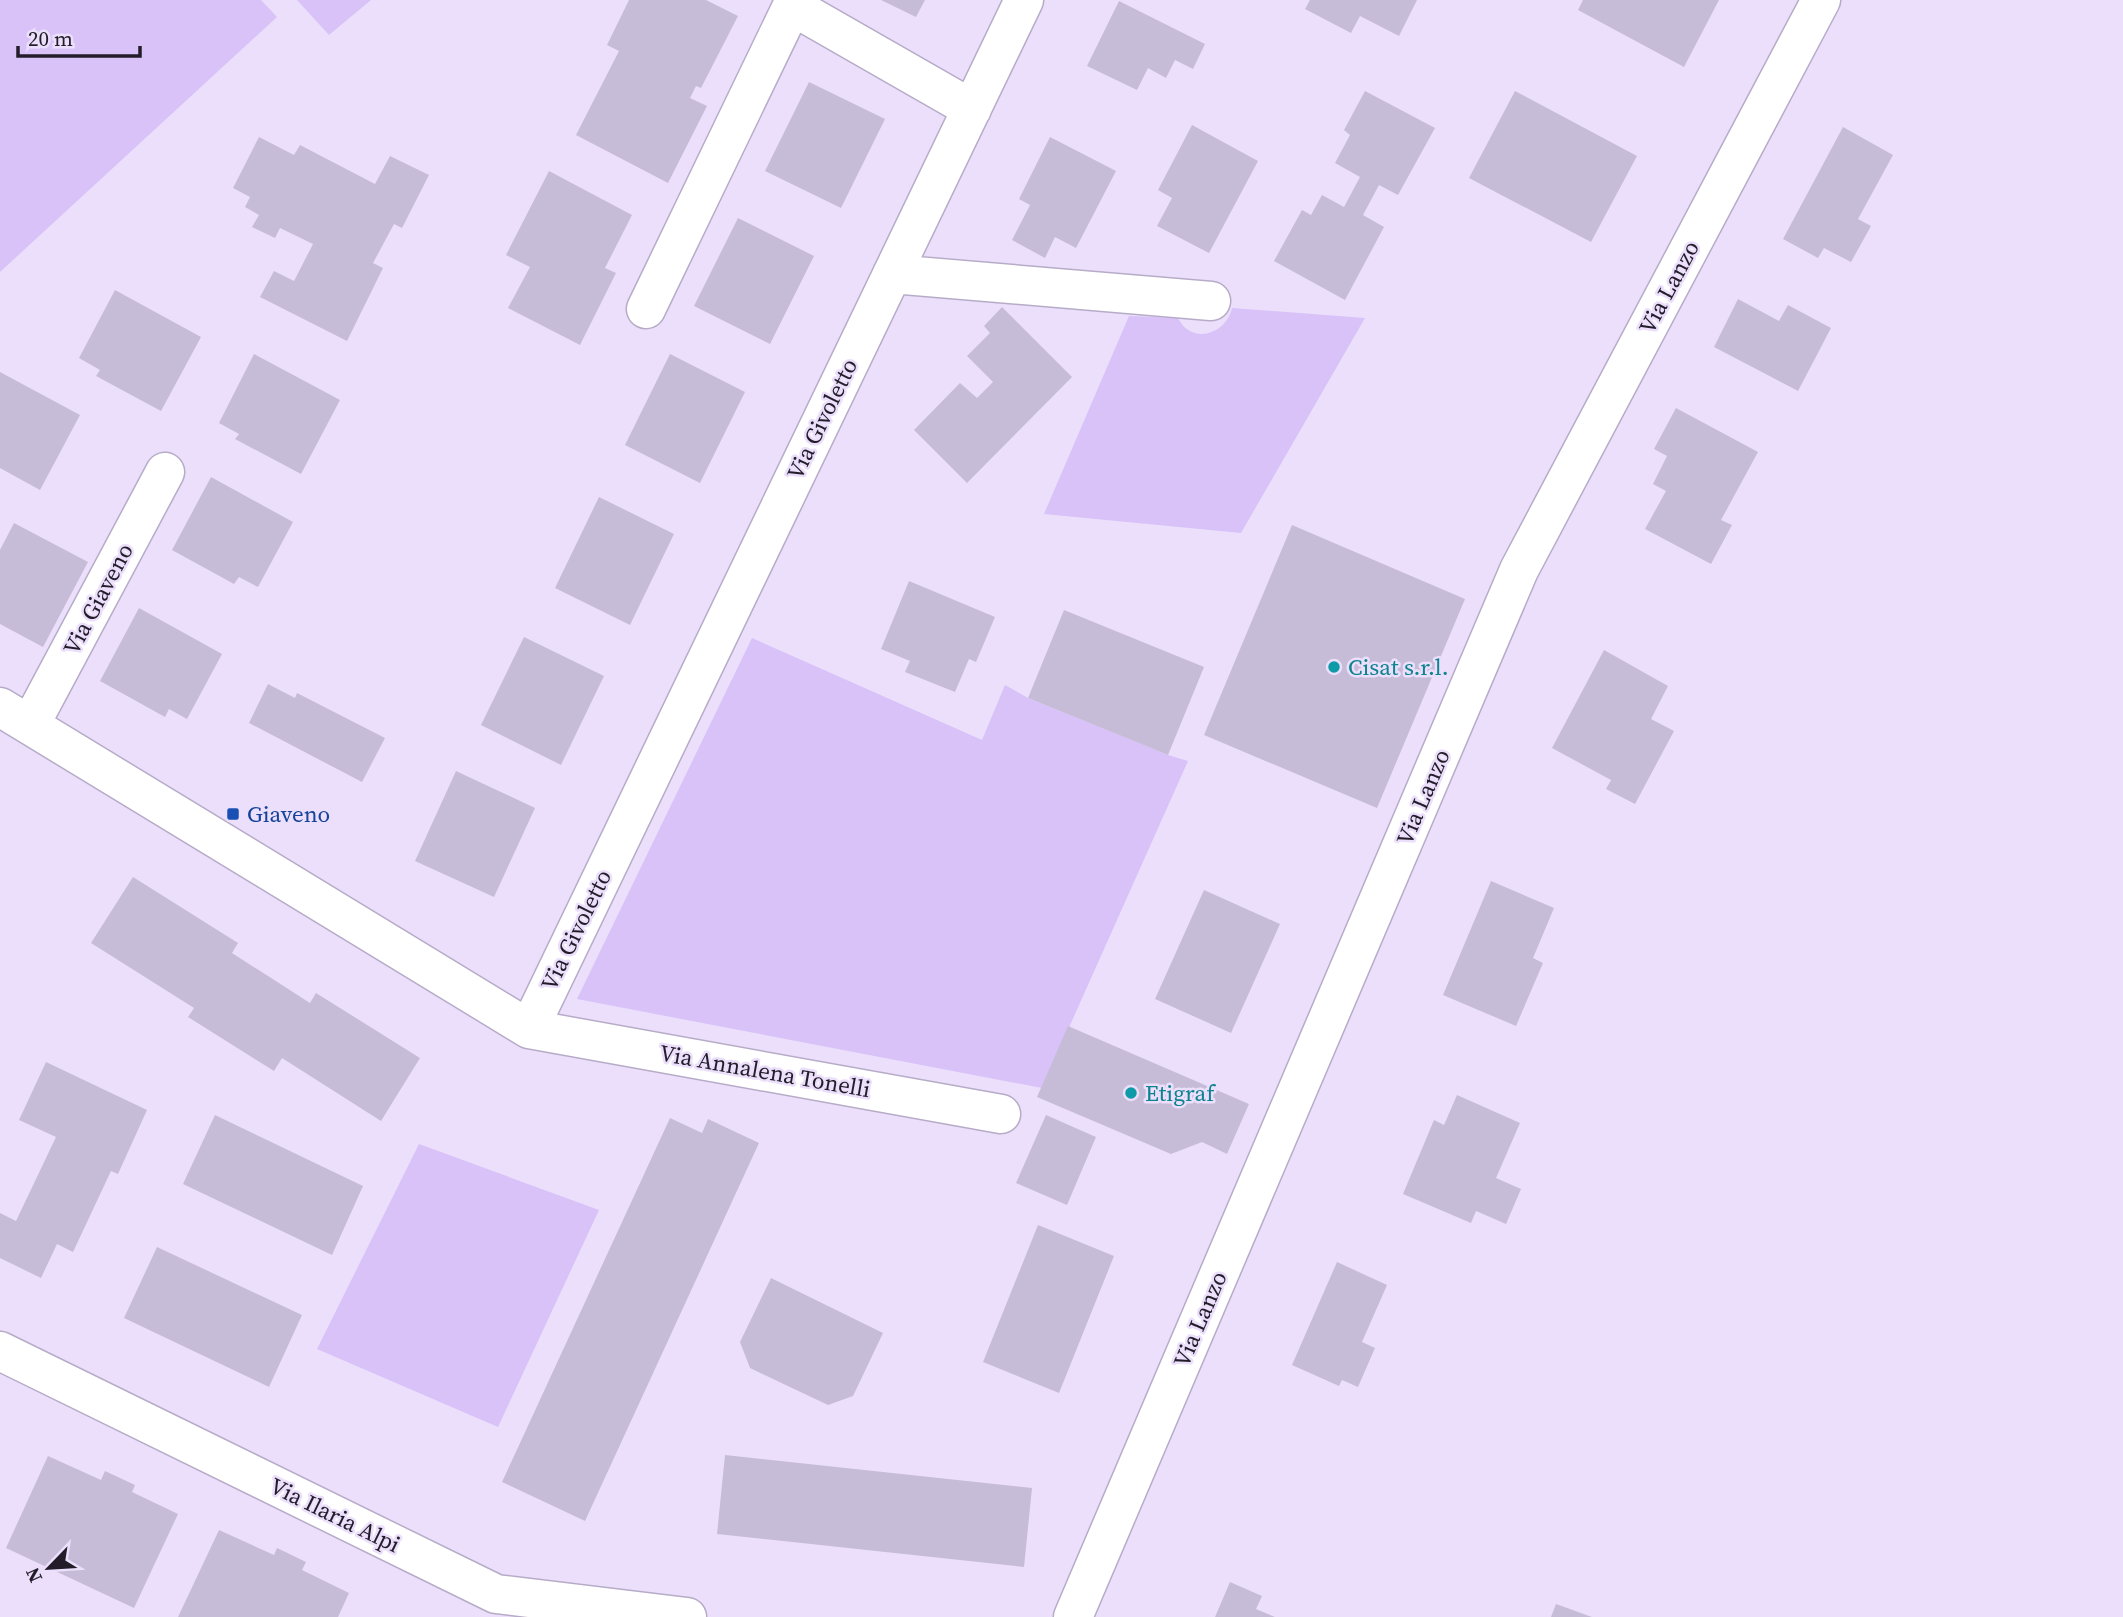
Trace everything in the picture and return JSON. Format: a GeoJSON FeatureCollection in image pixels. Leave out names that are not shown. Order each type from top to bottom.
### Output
{"type":"FeatureCollection","features":[{"type":"Feature","properties":{"kind":"street","name":"Via Givoletto"},"geometry":{"type":"LineString","coordinates":[[529,1029],[1024,0]]}},
{"type":"Feature","properties":{"kind":"street","name":"Via Lanzo"},"geometry":{"type":"LineString","coordinates":[[1073,1617],[1519,570],[1821,0]]}},
{"type":"Feature","properties":{"kind":"street"},"geometry":{"type":"LineString","coordinates":[[646,309],[792,6],[972,109]]}},
{"type":"Feature","properties":{"kind":"street"},"geometry":{"type":"LineString","coordinates":[[892,274],[1211,301]]}},
{"type":"Feature","properties":{"kind":"street","name":"Via Giaveno"},"geometry":{"type":"LineString","coordinates":[[15,716],[166,472]]}},
{"type":"Feature","properties":{"kind":"street"},"geometry":{"type":"LineString","coordinates":[[15,716],[529,1029]]}},
{"type":"Feature","properties":{"kind":"street","name":"Via Annalena Tonelli"},"geometry":{"type":"LineString","coordinates":[[529,1029],[1001,1114]]}},
{"type":"Feature","properties":{"kind":"street","name":"Via Ilaria Alpi"},"geometry":{"type":"LineString","coordinates":[[0,1351],[496,1594],[688,1617]]}},
{"type":"Feature","properties":{"kind":"shaded area"},"geometry":{"type":"Polygon","coordinates":[[[0,0],[261,0],[277,17],[0,272],[0,0]]]}},
{"type":"Feature","properties":{"kind":"shaded area"},"geometry":{"type":"Polygon","coordinates":[[[297,0],[371,0],[329,35],[297,0]]]}},
{"type":"Feature","properties":{"kind":"shaded area"},"geometry":{"type":"Polygon","coordinates":[[[1232,308],[1365,318],[1241,533],[1044,514],[1129,316],[1178,318],[1191,332],[1199,334],[1216,330],[1223,325],[1232,308]]]}},
{"type":"Feature","properties":{"kind":"shaded area"},"geometry":{"type":"Polygon","coordinates":[[[752,638],[982,740],[1005,685],[1028,698],[1188,761],[1042,1088],[577,999],[752,638]]]}},
{"type":"Feature","properties":{"kind":"shaded area"},"geometry":{"type":"Polygon","coordinates":[[[419,1144],[599,1210],[498,1427],[317,1349],[419,1144]]]}},
{"type":"Feature","properties":{"kind":"building"},"geometry":{"type":"Polygon","coordinates":[[[629,0],[706,0],[738,16],[701,88],[696,86],[690,98],[707,106],[668,183],[576,135],[619,51],[607,45],[629,0]]]}},
{"type":"Feature","properties":{"kind":"building"},"geometry":{"type":"Polygon","coordinates":[[[881,0],[925,0],[916,17],[881,0]]]}},
{"type":"Feature","properties":{"kind":"building"},"geometry":{"type":"Polygon","coordinates":[[[1310,0],[1417,0],[1399,36],[1360,16],[1351,33],[1305,9],[1310,0]]]}},
{"type":"Feature","properties":{"kind":"building"},"geometry":{"type":"Polygon","coordinates":[[[1583,0],[1719,0],[1684,67],[1578,10],[1583,0]]]}},
{"type":"Feature","properties":{"kind":"building"},"geometry":{"type":"Polygon","coordinates":[[[1119,1],[1205,44],[1193,69],[1175,60],[1166,78],[1148,68],[1137,90],[1087,66],[1119,1]]]}},
{"type":"Feature","properties":{"kind":"building"},"geometry":{"type":"Polygon","coordinates":[[[809,82],[885,119],[841,208],[765,171],[809,82]]]}},
{"type":"Feature","properties":{"kind":"building"},"geometry":{"type":"Polygon","coordinates":[[[1365,91],[1435,128],[1398,195],[1379,185],[1363,215],[1384,227],[1345,300],[1274,261],[1302,210],[1311,215],[1322,195],[1344,207],[1360,177],[1335,163],[1350,135],[1344,130],[1365,91]]]}},
{"type":"Feature","properties":{"kind":"building"},"geometry":{"type":"Polygon","coordinates":[[[1515,91],[1637,156],[1591,242],[1469,178],[1515,91]]]}},
{"type":"Feature","properties":{"kind":"building"},"geometry":{"type":"Polygon","coordinates":[[[1192,125],[1258,161],[1209,253],[1157,226],[1172,198],[1158,190],[1192,125]]]}},
{"type":"Feature","properties":{"kind":"building"},"geometry":{"type":"Polygon","coordinates":[[[1843,127],[1893,155],[1858,219],[1871,226],[1851,262],[1824,248],[1818,258],[1783,239],[1843,127]]]}},
{"type":"Feature","properties":{"kind":"building"},"geometry":{"type":"Polygon","coordinates":[[[259,137],[294,155],[300,145],[375,184],[390,156],[429,175],[402,228],[394,224],[373,263],[383,268],[347,341],[260,297],[274,271],[294,281],[313,244],[280,228],[275,238],[252,227],[259,215],[245,207],[250,197],[233,188],[259,137]]]}},
{"type":"Feature","properties":{"kind":"building"},"geometry":{"type":"Polygon","coordinates":[[[1050,137],[1116,171],[1076,248],[1055,237],[1045,258],[1012,240],[1030,205],[1019,199],[1050,137]]]}},
{"type":"Feature","properties":{"kind":"building"},"geometry":{"type":"Polygon","coordinates":[[[549,171],[632,215],[605,268],[616,273],[580,345],[508,308],[530,267],[506,255],[549,171]]]}},
{"type":"Feature","properties":{"kind":"building"},"geometry":{"type":"Polygon","coordinates":[[[738,218],[814,256],[770,344],[694,306],[738,218]]]}},
{"type":"Feature","properties":{"kind":"building"},"geometry":{"type":"Polygon","coordinates":[[[115,290],[201,337],[161,411],[96,376],[100,370],[79,358],[115,290]]]}},
{"type":"Feature","properties":{"kind":"building"},"geometry":{"type":"Polygon","coordinates":[[[1738,299],[1779,321],[1788,305],[1831,328],[1798,391],[1714,347],[1738,299]]]}},
{"type":"Feature","properties":{"kind":"building"},"geometry":{"type":"Polygon","coordinates":[[[1002,307],[1072,377],[967,483],[914,430],[960,383],[977,398],[993,382],[967,356],[990,333],[984,326],[1002,307]]]}},
{"type":"Feature","properties":{"kind":"building"},"geometry":{"type":"Polygon","coordinates":[[[254,354],[340,400],[301,474],[235,439],[239,434],[219,423],[254,354]]]}},
{"type":"Feature","properties":{"kind":"building"},"geometry":{"type":"Polygon","coordinates":[[[670,354],[745,392],[700,483],[625,445],[670,354]]]}},
{"type":"Feature","properties":{"kind":"building"},"geometry":{"type":"Polygon","coordinates":[[[0,372],[80,415],[40,490],[0,468],[0,372]]]}},
{"type":"Feature","properties":{"kind":"building"},"geometry":{"type":"Polygon","coordinates":[[[1676,408],[1758,452],[1721,520],[1732,525],[1711,564],[1645,529],[1666,491],[1653,484],[1667,456],[1654,449],[1676,408]]]}},
{"type":"Feature","properties":{"kind":"building"},"geometry":{"type":"Polygon","coordinates":[[[211,477],[293,522],[258,587],[239,577],[234,584],[172,550],[211,477]]]}},
{"type":"Feature","properties":{"kind":"building"},"geometry":{"type":"Polygon","coordinates":[[[599,497],[674,534],[630,625],[555,588],[599,497]]]}},
{"type":"Feature","properties":{"kind":"building"},"geometry":{"type":"Polygon","coordinates":[[[14,523],[88,562],[43,647],[0,624],[0,550],[14,523]]]}},
{"type":"Feature","properties":{"kind":"building","name":"Cisat s.r.l."},"geometry":{"type":"Polygon","coordinates":[[[1292,525],[1465,599],[1377,808],[1204,735],[1292,525]]]}},
{"type":"Feature","properties":{"kind":"building"},"geometry":{"type":"Polygon","coordinates":[[[909,581],[995,617],[976,662],[969,659],[955,692],[905,672],[910,661],[881,649],[909,581]]]}},
{"type":"Feature","properties":{"kind":"building"},"geometry":{"type":"Polygon","coordinates":[[[139,608],[222,654],[187,719],[169,709],[165,717],[100,681],[139,608]]]}},
{"type":"Feature","properties":{"kind":"building"},"geometry":{"type":"Polygon","coordinates":[[[1064,610],[1204,667],[1168,755],[1028,698],[1064,610]]]}},
{"type":"Feature","properties":{"kind":"building"},"geometry":{"type":"Polygon","coordinates":[[[524,637],[604,676],[561,765],[481,725],[524,637]]]}},
{"type":"Feature","properties":{"kind":"building"},"geometry":{"type":"Polygon","coordinates":[[[1604,650],[1668,686],[1651,719],[1674,731],[1635,804],[1606,789],[1611,780],[1552,748],[1604,650]]]}},
{"type":"Feature","properties":{"kind":"building"},"geometry":{"type":"Polygon","coordinates":[[[268,684],[295,698],[297,693],[385,738],[362,782],[249,723],[268,684]]]}},
{"type":"Feature","properties":{"kind":"building"},"geometry":{"type":"Polygon","coordinates":[[[456,771],[535,808],[494,897],[415,861],[456,771]]]}},
{"type":"Feature","properties":{"kind":"building"},"geometry":{"type":"Polygon","coordinates":[[[133,877],[238,943],[232,953],[310,1003],[316,993],[420,1058],[381,1121],[282,1058],[274,1071],[188,1017],[194,1008],[91,943],[133,877]]]}},
{"type":"Feature","properties":{"kind":"building"},"geometry":{"type":"Polygon","coordinates":[[[1491,881],[1554,908],[1533,958],[1543,963],[1516,1026],[1443,995],[1491,881]]]}},
{"type":"Feature","properties":{"kind":"building"},"geometry":{"type":"Polygon","coordinates":[[[1204,890],[1280,924],[1231,1033],[1155,999],[1204,890]]]}},
{"type":"Feature","properties":{"kind":"building","name":"Etigraf"},"geometry":{"type":"Polygon","coordinates":[[[1068,1026],[1249,1104],[1227,1154],[1202,1142],[1171,1154],[1037,1097],[1068,1026]]]}},
{"type":"Feature","properties":{"kind":"building"},"geometry":{"type":"Polygon","coordinates":[[[46,1062],[147,1110],[118,1174],[111,1171],[73,1252],[57,1244],[41,1278],[0,1258],[0,1213],[16,1221],[56,1137],[19,1120],[46,1062]]]}},
{"type":"Feature","properties":{"kind":"building"},"geometry":{"type":"Polygon","coordinates":[[[1457,1095],[1520,1123],[1496,1178],[1521,1189],[1506,1224],[1476,1211],[1471,1223],[1403,1194],[1434,1120],[1444,1125],[1457,1095]]]}},
{"type":"Feature","properties":{"kind":"building"},"geometry":{"type":"Polygon","coordinates":[[[215,1115],[363,1186],[332,1255],[183,1184],[215,1115]]]}},
{"type":"Feature","properties":{"kind":"building","name":"Etigraf"},"geometry":{"type":"Polygon","coordinates":[[[1046,1115],[1096,1137],[1067,1205],[1016,1183],[1046,1115]]]}},
{"type":"Feature","properties":{"kind":"building"},"geometry":{"type":"Polygon","coordinates":[[[670,1118],[702,1133],[708,1119],[759,1143],[585,1521],[502,1482],[670,1118]]]}},
{"type":"Feature","properties":{"kind":"building"},"geometry":{"type":"Polygon","coordinates":[[[1038,1225],[1114,1256],[1059,1393],[983,1362],[1038,1225]]]}},
{"type":"Feature","properties":{"kind":"building"},"geometry":{"type":"Polygon","coordinates":[[[157,1247],[302,1315],[269,1387],[124,1318],[157,1247]]]}},
{"type":"Feature","properties":{"kind":"building"},"geometry":{"type":"Polygon","coordinates":[[[1337,1262],[1387,1285],[1362,1342],[1375,1348],[1358,1387],[1342,1380],[1339,1386],[1292,1365],[1337,1262]]]}},
{"type":"Feature","properties":{"kind":"building"},"geometry":{"type":"Polygon","coordinates":[[[771,1278],[883,1333],[853,1396],[828,1405],[750,1368],[740,1342],[771,1278]]]}},
{"type":"Feature","properties":{"kind":"building"},"geometry":{"type":"Polygon","coordinates":[[[725,1455],[1032,1488],[1024,1567],[717,1534],[725,1455]]]}},
{"type":"Feature","properties":{"kind":"building"},"geometry":{"type":"Polygon","coordinates":[[[48,1456],[101,1480],[105,1471],[135,1485],[132,1492],[178,1514],[134,1608],[6,1548],[48,1456]]]}},
{"type":"Feature","properties":{"kind":"building"},"geometry":{"type":"Polygon","coordinates":[[[219,1530],[274,1555],[277,1548],[306,1562],[302,1570],[349,1593],[338,1617],[178,1617],[219,1530]]]}},
{"type":"Feature","properties":{"kind":"building"},"geometry":{"type":"Polygon","coordinates":[[[1230,1582],[1262,1596],[1256,1609],[1275,1617],[1215,1617],[1230,1582]]]}},
{"type":"Feature","properties":{"kind":"building"},"geometry":{"type":"Polygon","coordinates":[[[1556,1604],[1592,1617],[1551,1617],[1556,1604]]]}},
{"type":"Feature","properties":{"kind":"place","name":"Cisat s.r.l."},"geometry":{"type":"Point","coordinates":[1334,667]}},
{"type":"Feature","properties":{"kind":"place","name":"Giaveno"},"geometry":{"type":"Point","coordinates":[233,814]}},
{"type":"Feature","properties":{"kind":"place","name":"Etigraf"},"geometry":{"type":"Point","coordinates":[1131,1093]}}]}
